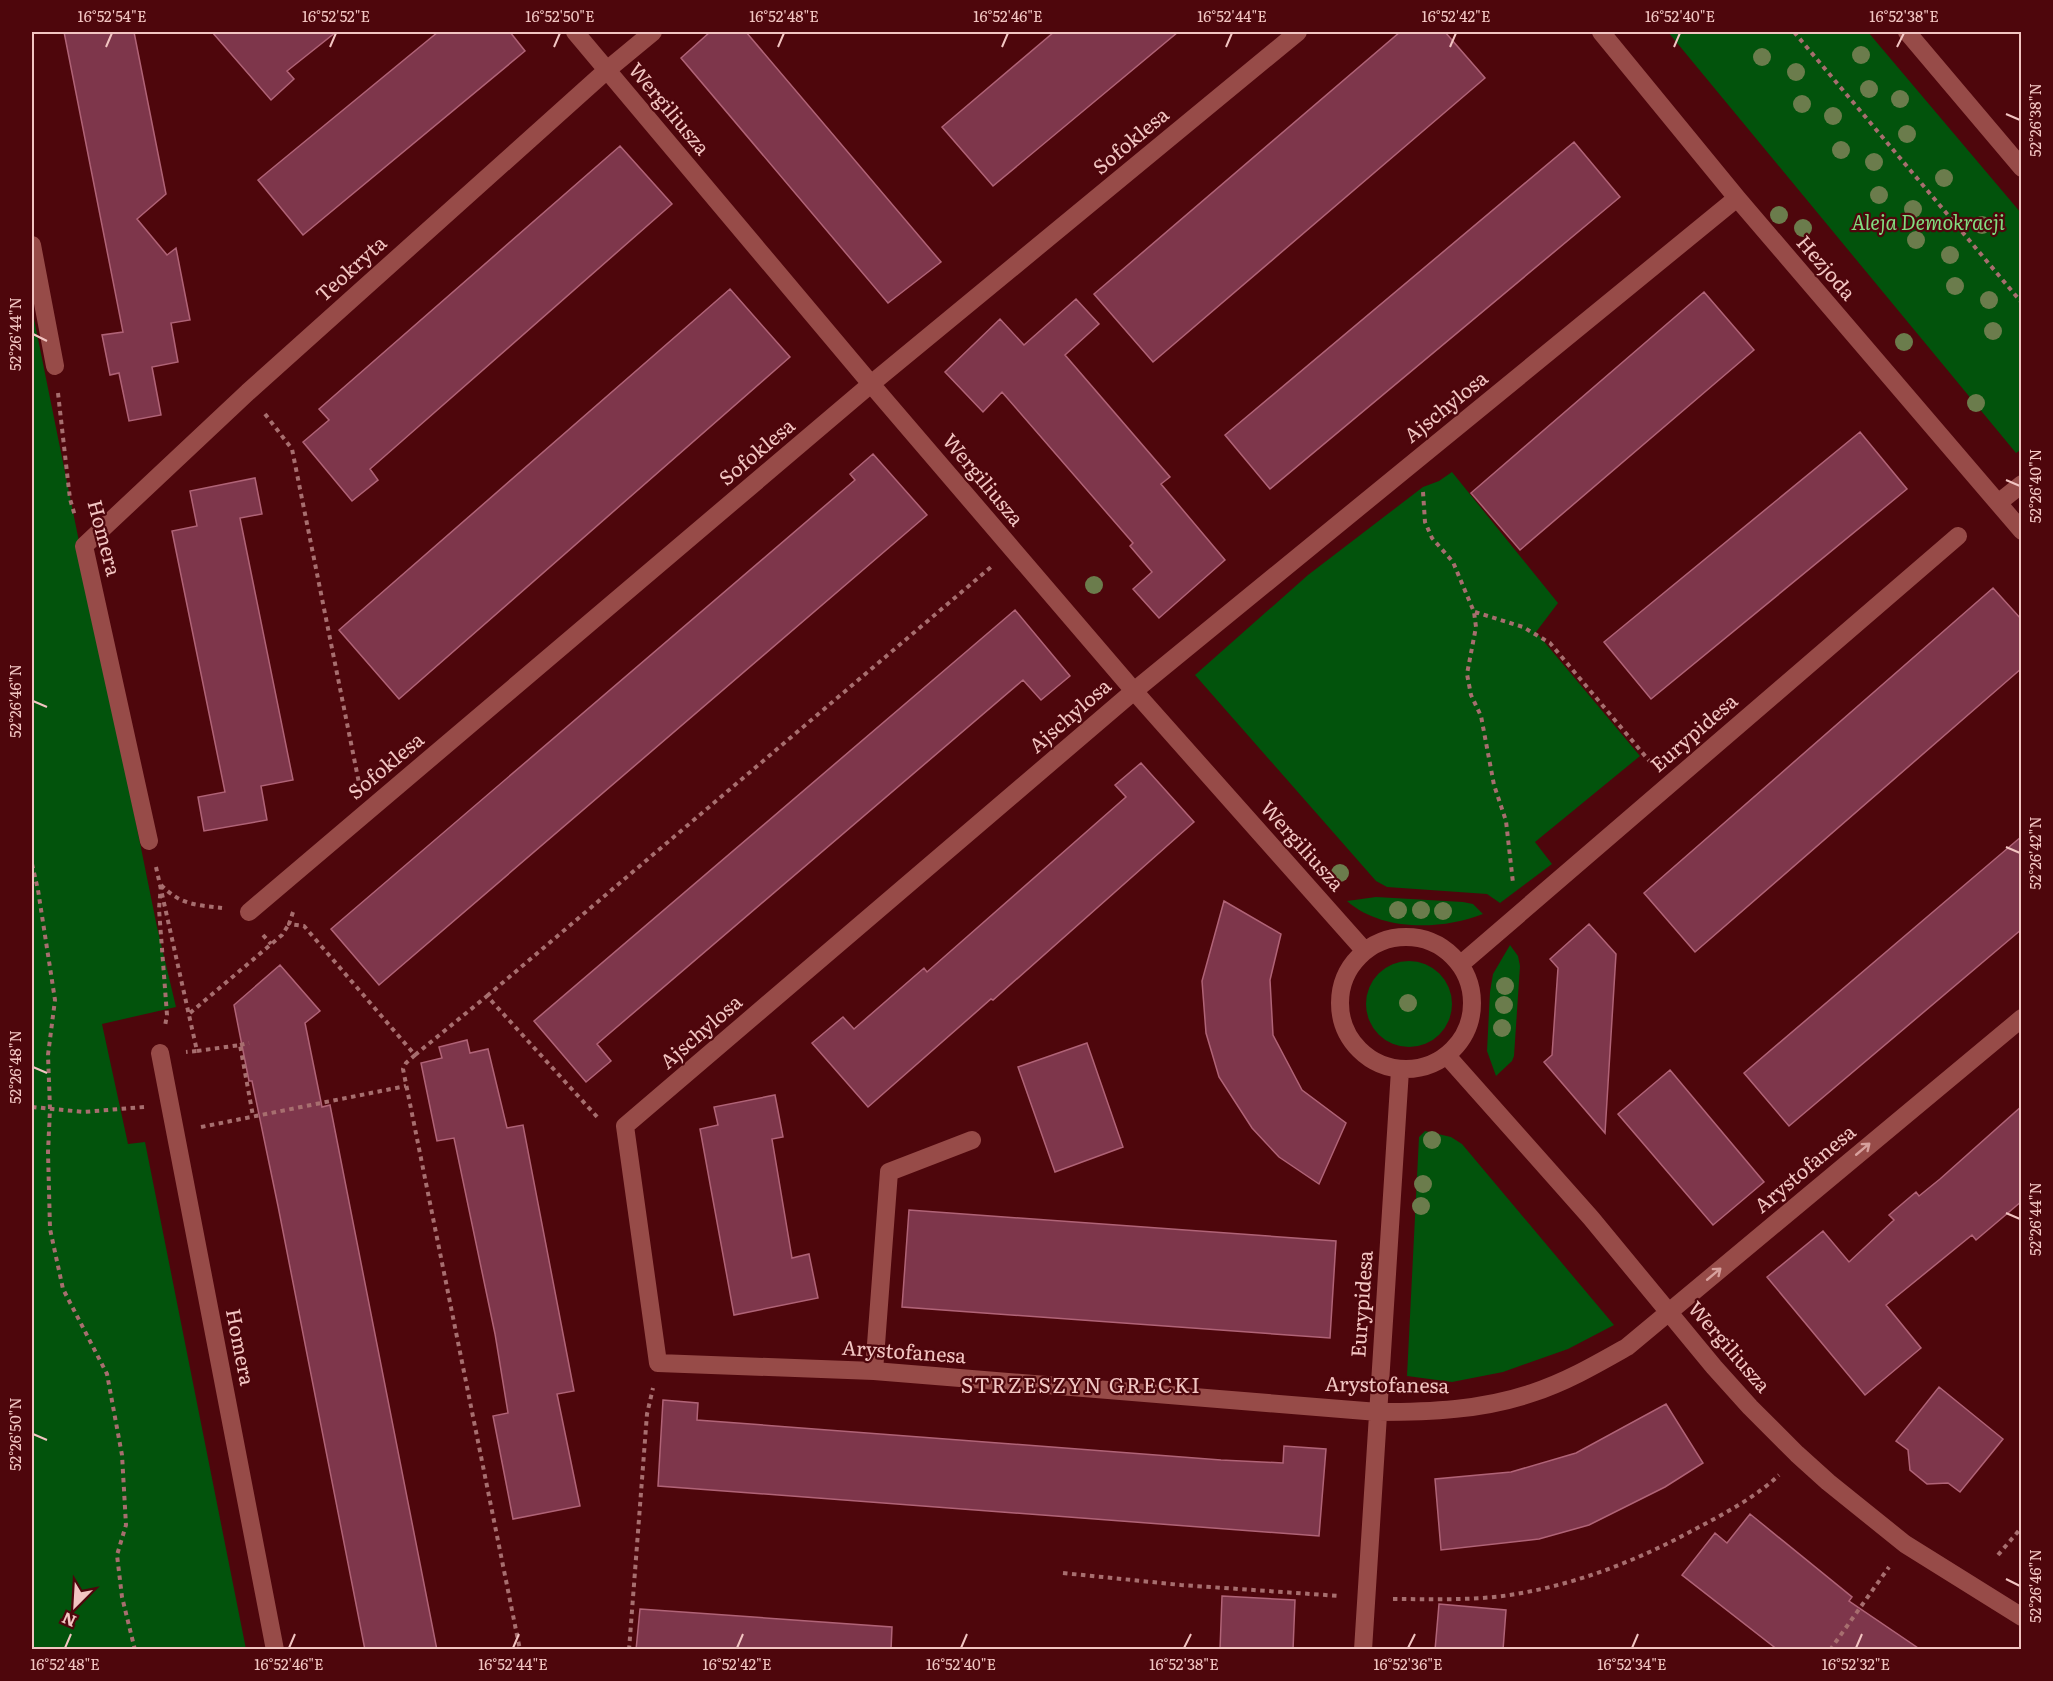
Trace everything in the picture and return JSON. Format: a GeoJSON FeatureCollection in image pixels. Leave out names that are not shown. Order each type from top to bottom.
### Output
{"type":"FeatureCollection","features":[{"type":"Feature","properties":{"kind":"street","name":"Wergiliusza"},"geometry":{"type":"LineString","coordinates":[[575,32],[1134,691],[1364,950]]}},
{"type":"Feature","properties":{"kind":"street","name":"Teokryta"},"geometry":{"type":"LineString","coordinates":[[84,546],[248,392],[607,70],[653,32]]}},
{"type":"Feature","properties":{"kind":"street","name":"Sofoklesa"},"geometry":{"type":"LineString","coordinates":[[249,912],[872,384],[1298,32]]}},
{"type":"Feature","properties":{"kind":"street","name":"Hezjoda"},"geometry":{"type":"LineString","coordinates":[[1601,32],[1737,198],[2022,531]]}},
{"type":"Feature","properties":{"kind":"street"},"geometry":{"type":"LineString","coordinates":[[1916,35],[2022,168]]}},
{"type":"Feature","properties":{"kind":"street","name":"Ajschylosa"},"geometry":{"type":"LineString","coordinates":[[625,1126],[1134,691],[1737,198]]}},
{"type":"Feature","properties":{"kind":"street"},"geometry":{"type":"LineString","coordinates":[[32,245],[55,366]]}},
{"type":"Feature","properties":{"kind":"street"},"geometry":{"type":"LineString","coordinates":[[1998,503],[2022,484]]}},
{"type":"Feature","properties":{"kind":"street","name":"Eurypidesa"},"geometry":{"type":"LineString","coordinates":[[1461,964],[1958,536]]}},
{"type":"Feature","properties":{"kind":"street","name":"Homera"},"geometry":{"type":"LineString","coordinates":[[84,546],[149,841]]}},
{"type":"Feature","properties":{"kind":"street"},"geometry":{"type":"LineString","coordinates":[[1416,936],[1441,945],[1461,964],[1472,988],[1473,1015],[1462,1040],[1448,1057],[1430,1066],[1400,1070],[1375,1062],[1354,1046],[1342,1022],[1340,996],[1347,971],[1364,950],[1389,938],[1416,936]]}},
{"type":"Feature","properties":{"kind":"street","name":"Arystofanesa"},"geometry":{"type":"LineString","coordinates":[[658,1363],[874,1371],[1378,1412],[1426,1412],[1490,1405],[1533,1393],[1577,1374],[1628,1347],[2022,1018]]}},
{"type":"Feature","properties":{"kind":"street","name":"Homera"},"geometry":{"type":"LineString","coordinates":[[160,1053],[275,1650]]}},
{"type":"Feature","properties":{"kind":"street","name":"Wergiliusza"},"geometry":{"type":"LineString","coordinates":[[1448,1057],[1591,1218],[1750,1407],[1797,1454],[1905,1544],[2022,1617]]}},
{"type":"Feature","properties":{"kind":"street","name":"Eurypidesa"},"geometry":{"type":"LineString","coordinates":[[1363,1650],[1400,1070]]}},
{"type":"Feature","properties":{"kind":"street"},"geometry":{"type":"LineString","coordinates":[[625,1126],[658,1363]]}},
{"type":"Feature","properties":{"kind":"street"},"geometry":{"type":"LineString","coordinates":[[874,1371],[889,1172],[972,1140]]}},
{"type":"Feature","properties":{"kind":"path"},"geometry":{"type":"LineString","coordinates":[[1794,32],[2022,303]]}},
{"type":"Feature","properties":{"kind":"path","name":"Homera"},"geometry":{"type":"LineString","coordinates":[[55,366],[70,500],[84,546]]}},
{"type":"Feature","properties":{"kind":"path"},"geometry":{"type":"LineString","coordinates":[[248,392],[292,449],[365,814]]}},
{"type":"Feature","properties":{"kind":"path"},"geometry":{"type":"LineString","coordinates":[[1408,467],[1423,484],[1422,505],[1425,522],[1432,538],[1453,562],[1474,612],[1476,627],[1467,674],[1471,694],[1481,716],[1494,785],[1506,821],[1514,890],[1526,907]]}},
{"type":"Feature","properties":{"kind":"path"},"geometry":{"type":"LineString","coordinates":[[520,1650],[403,1069],[415,1055],[1012,549]]}},
{"type":"Feature","properties":{"kind":"path"},"geometry":{"type":"LineString","coordinates":[[1474,612],[1523,627],[1550,643],[1669,785]]}},
{"type":"Feature","properties":{"kind":"path"},"geometry":{"type":"LineString","coordinates":[[149,841],[190,1013],[282,935],[290,924],[309,861]]}},
{"type":"Feature","properties":{"kind":"path"},"geometry":{"type":"LineString","coordinates":[[32,864],[55,1000],[48,1055],[50,1229],[63,1289],[107,1374],[122,1455],[126,1525],[117,1555],[122,1597],[135,1650]]}},
{"type":"Feature","properties":{"kind":"path"},"geometry":{"type":"LineString","coordinates":[[161,885],[174,897],[192,905],[226,909]]}},
{"type":"Feature","properties":{"kind":"path"},"geometry":{"type":"LineString","coordinates":[[160,1053],[167,1015],[159,909],[161,885]]}},
{"type":"Feature","properties":{"kind":"path"},"geometry":{"type":"LineString","coordinates":[[290,924],[304,926],[415,1055]]}},
{"type":"Feature","properties":{"kind":"path"},"geometry":{"type":"LineString","coordinates":[[487,996],[602,1122],[625,1126]]}},
{"type":"Feature","properties":{"kind":"path"},"geometry":{"type":"LineString","coordinates":[[197,1051],[249,1043]]}},
{"type":"Feature","properties":{"kind":"path"},"geometry":{"type":"LineString","coordinates":[[240,1045],[253,1116]]}},
{"type":"Feature","properties":{"kind":"path"},"geometry":{"type":"LineString","coordinates":[[176,1132],[406,1086]]}},
{"type":"Feature","properties":{"kind":"path"},"geometry":{"type":"LineString","coordinates":[[32,1107],[84,1112],[170,1104]]}},
{"type":"Feature","properties":{"kind":"path"},"geometry":{"type":"LineString","coordinates":[[629,1650],[647,1414],[658,1363]]}},
{"type":"Feature","properties":{"kind":"path"},"geometry":{"type":"LineString","coordinates":[[1062,1573],[1181,1585],[1366,1598],[1449,1600],[1514,1594],[1579,1580],[1665,1546],[1720,1516],[1778,1477],[1797,1454]]}},
{"type":"Feature","properties":{"kind":"path"},"geometry":{"type":"LineString","coordinates":[[1998,1555],[2022,1527]]}},
{"type":"Feature","properties":{"kind":"path"},"geometry":{"type":"LineString","coordinates":[[1830,1650],[1905,1544]]}},
{"type":"Feature","properties":{"kind":"green space","name":"Aleja Demokracji"},"geometry":{"type":"Polygon","coordinates":[[[1668,32],[1868,32],[2021,213],[2022,449],[2016,453],[1668,32]]]}},
{"type":"Feature","properties":{"kind":"green space"},"geometry":{"type":"Polygon","coordinates":[[[32,309],[157,927],[176,1007],[102,1024],[128,1144],[145,1142],[246,1649],[32,1649],[32,309]]]}},
{"type":"Feature","properties":{"kind":"green space"},"geometry":{"type":"Polygon","coordinates":[[[1452,472],[1558,603],[1536,632],[1640,756],[1535,842],[1552,864],[1500,903],[1487,894],[1387,887],[1376,881],[1195,675],[1308,575],[1423,487],[1439,481],[1452,472]]]}},
{"type":"Feature","properties":{"kind":"green space"},"geometry":{"type":"Polygon","coordinates":[[[1376,897],[1463,902],[1473,904],[1483,914],[1449,923],[1413,925],[1377,918],[1347,901],[1376,897]]]}},
{"type":"Feature","properties":{"kind":"green space"},"geometry":{"type":"Polygon","coordinates":[[[1510,945],[1518,956],[1520,966],[1514,1056],[1512,1061],[1496,1076],[1487,1051],[1490,992],[1493,974],[1510,945]]]}},
{"type":"Feature","properties":{"kind":"green space"},"geometry":{"type":"Polygon","coordinates":[[[1409,961],[1433,968],[1445,980],[1452,1004],[1445,1028],[1433,1040],[1409,1047],[1385,1040],[1373,1028],[1366,1004],[1373,980],[1385,968],[1409,961]]]}},
{"type":"Feature","properties":{"kind":"green space"},"geometry":{"type":"Polygon","coordinates":[[[1425,1131],[1451,1137],[1462,1144],[1614,1325],[1568,1349],[1503,1372],[1452,1382],[1407,1376],[1419,1137],[1425,1131]]]}},
{"type":"Feature","properties":{"kind":"building"},"geometry":{"type":"Polygon","coordinates":[[[64,32],[134,32],[166,194],[137,219],[167,255],[176,248],[190,320],[171,323],[178,362],[152,367],[161,415],[129,421],[119,373],[110,375],[102,335],[123,332],[64,32]]]}},
{"type":"Feature","properties":{"kind":"building"},"geometry":{"type":"Polygon","coordinates":[[[212,32],[336,32],[287,71],[294,79],[271,100],[212,32]]]}},
{"type":"Feature","properties":{"kind":"building"},"geometry":{"type":"Polygon","coordinates":[[[438,32],[510,32],[525,51],[303,235],[258,180],[438,32]]]}},
{"type":"Feature","properties":{"kind":"building"},"geometry":{"type":"Polygon","coordinates":[[[710,32],[746,32],[941,262],[888,303],[681,58],[710,32]]]}},
{"type":"Feature","properties":{"kind":"building"},"geometry":{"type":"Polygon","coordinates":[[[1054,32],[1178,32],[993,186],[942,127],[1054,32]]]}},
{"type":"Feature","properties":{"kind":"building"},"geometry":{"type":"Polygon","coordinates":[[[1400,32],[1445,32],[1485,78],[1153,362],[1094,294],[1400,32]]]}},
{"type":"Feature","properties":{"kind":"building"},"geometry":{"type":"Polygon","coordinates":[[[1574,142],[1620,197],[1270,489],[1225,435],[1574,142]]]}},
{"type":"Feature","properties":{"kind":"building"},"geometry":{"type":"Polygon","coordinates":[[[620,146],[672,204],[370,469],[378,480],[352,501],[303,442],[329,420],[319,409],[620,146]]]}},
{"type":"Feature","properties":{"kind":"building"},"geometry":{"type":"Polygon","coordinates":[[[730,289],[790,357],[399,699],[339,630],[730,289]]]}},
{"type":"Feature","properties":{"kind":"building"},"geometry":{"type":"Polygon","coordinates":[[[1704,292],[1754,350],[1520,550],[1471,493],[1704,292]]]}},
{"type":"Feature","properties":{"kind":"building"},"geometry":{"type":"Polygon","coordinates":[[[1076,299],[1099,324],[1065,355],[1170,477],[1161,484],[1225,560],[1159,618],[1133,589],[1152,572],[1130,546],[1133,543],[1002,392],[983,412],[945,372],[1000,319],[1024,345],[1076,299]]]}},
{"type":"Feature","properties":{"kind":"building"},"geometry":{"type":"Polygon","coordinates":[[[1860,432],[1907,489],[1651,699],[1604,642],[1860,432]]]}},
{"type":"Feature","properties":{"kind":"building"},"geometry":{"type":"Polygon","coordinates":[[[873,454],[927,515],[379,985],[331,929],[855,480],[850,474],[873,454]]]}},
{"type":"Feature","properties":{"kind":"building"},"geometry":{"type":"Polygon","coordinates":[[[255,478],[262,514],[240,518],[293,780],[261,786],[267,820],[204,831],[198,797],[225,792],[172,531],[197,526],[190,491],[255,478]]]}},
{"type":"Feature","properties":{"kind":"building"},"geometry":{"type":"Polygon","coordinates":[[[1993,588],[2022,620],[2022,668],[1695,952],[1644,893],[1993,588]]]}},
{"type":"Feature","properties":{"kind":"building"},"geometry":{"type":"Polygon","coordinates":[[[1015,610],[1070,676],[1041,700],[1023,680],[597,1044],[611,1061],[586,1082],[534,1021],[1015,610]]]}},
{"type":"Feature","properties":{"kind":"building"},"geometry":{"type":"Polygon","coordinates":[[[1141,763],[1194,822],[868,1107],[812,1043],[843,1017],[854,1029],[924,968],[927,972],[1126,797],[1115,785],[1141,763]]]}},
{"type":"Feature","properties":{"kind":"building"},"geometry":{"type":"Polygon","coordinates":[[[2022,836],[2022,929],[1789,1126],[1744,1073],[2022,836]]]}},
{"type":"Feature","properties":{"kind":"building"},"geometry":{"type":"Polygon","coordinates":[[[1224,901],[1281,934],[1270,980],[1273,1035],[1302,1090],[1346,1123],[1319,1184],[1279,1157],[1252,1128],[1219,1077],[1206,1033],[1202,981],[1224,901]]]}},
{"type":"Feature","properties":{"kind":"building"},"geometry":{"type":"Polygon","coordinates":[[[1589,924],[1616,954],[1605,1133],[1544,1062],[1552,1055],[1558,968],[1550,959],[1589,924]]]}},
{"type":"Feature","properties":{"kind":"building"},"geometry":{"type":"Polygon","coordinates":[[[280,965],[320,1011],[305,1023],[322,1107],[330,1105],[437,1650],[365,1650],[278,1206],[234,1005],[280,965]]]}},
{"type":"Feature","properties":{"kind":"building"},"geometry":{"type":"Polygon","coordinates":[[[467,1040],[470,1053],[488,1049],[507,1128],[523,1125],[574,1391],[557,1394],[580,1506],[513,1519],[493,1416],[508,1413],[495,1334],[454,1138],[437,1141],[421,1063],[442,1058],[439,1047],[467,1040]]]}},
{"type":"Feature","properties":{"kind":"building"},"geometry":{"type":"Polygon","coordinates":[[[1087,1043],[1123,1147],[1055,1172],[1018,1067],[1087,1043]]]}},
{"type":"Feature","properties":{"kind":"building"},"geometry":{"type":"Polygon","coordinates":[[[1670,1070],[1764,1182],[1713,1225],[1618,1114],[1670,1070]]]}},
{"type":"Feature","properties":{"kind":"building"},"geometry":{"type":"Polygon","coordinates":[[[775,1095],[783,1137],[772,1139],[792,1258],[809,1254],[818,1298],[734,1315],[700,1129],[718,1125],[714,1107],[775,1095]]]}},
{"type":"Feature","properties":{"kind":"building"},"geometry":{"type":"Polygon","coordinates":[[[2022,1106],[2022,1201],[1976,1240],[1972,1235],[1886,1305],[1921,1348],[1865,1395],[1767,1277],[1823,1231],[1849,1262],[1894,1220],[1889,1215],[1916,1192],[1919,1196],[1940,1179],[2022,1106]]]}},
{"type":"Feature","properties":{"kind":"building"},"geometry":{"type":"Polygon","coordinates":[[[909,1210],[1336,1241],[1330,1338],[902,1307],[909,1210]]]}},
{"type":"Feature","properties":{"kind":"building"},"geometry":{"type":"Polygon","coordinates":[[[1939,1387],[2003,1439],[1960,1492],[1948,1483],[1927,1484],[1910,1470],[1908,1450],[1896,1441],[1939,1387]]]}},
{"type":"Feature","properties":{"kind":"building"},"geometry":{"type":"Polygon","coordinates":[[[663,1400],[698,1403],[697,1420],[1221,1460],[1283,1463],[1284,1446],[1326,1449],[1319,1536],[658,1486],[663,1400]]]}},
{"type":"Feature","properties":{"kind":"building"},"geometry":{"type":"Polygon","coordinates":[[[1666,1404],[1703,1463],[1665,1487],[1589,1525],[1539,1539],[1441,1550],[1435,1479],[1511,1472],[1576,1453],[1666,1404]]]}},
{"type":"Feature","properties":{"kind":"building"},"geometry":{"type":"Polygon","coordinates":[[[1750,1514],[1852,1597],[1849,1601],[1921,1650],[1778,1650],[1682,1575],[1715,1533],[1727,1543],[1750,1514]]]}},
{"type":"Feature","properties":{"kind":"building"},"geometry":{"type":"Polygon","coordinates":[[[1222,1596],[1295,1600],[1293,1650],[1220,1650],[1222,1596]]]}},
{"type":"Feature","properties":{"kind":"building"},"geometry":{"type":"Polygon","coordinates":[[[1439,1604],[1506,1610],[1503,1650],[1435,1650],[1439,1604]]]}},
{"type":"Feature","properties":{"kind":"building"},"geometry":{"type":"Polygon","coordinates":[[[640,1609],[892,1627],[891,1650],[636,1650],[640,1609]]]}},
{"type":"Feature","properties":{"kind":"district","name":"STRZESZYN GRECKI"},"geometry":{"type":"Point","coordinates":[1081,1386]}}]}
